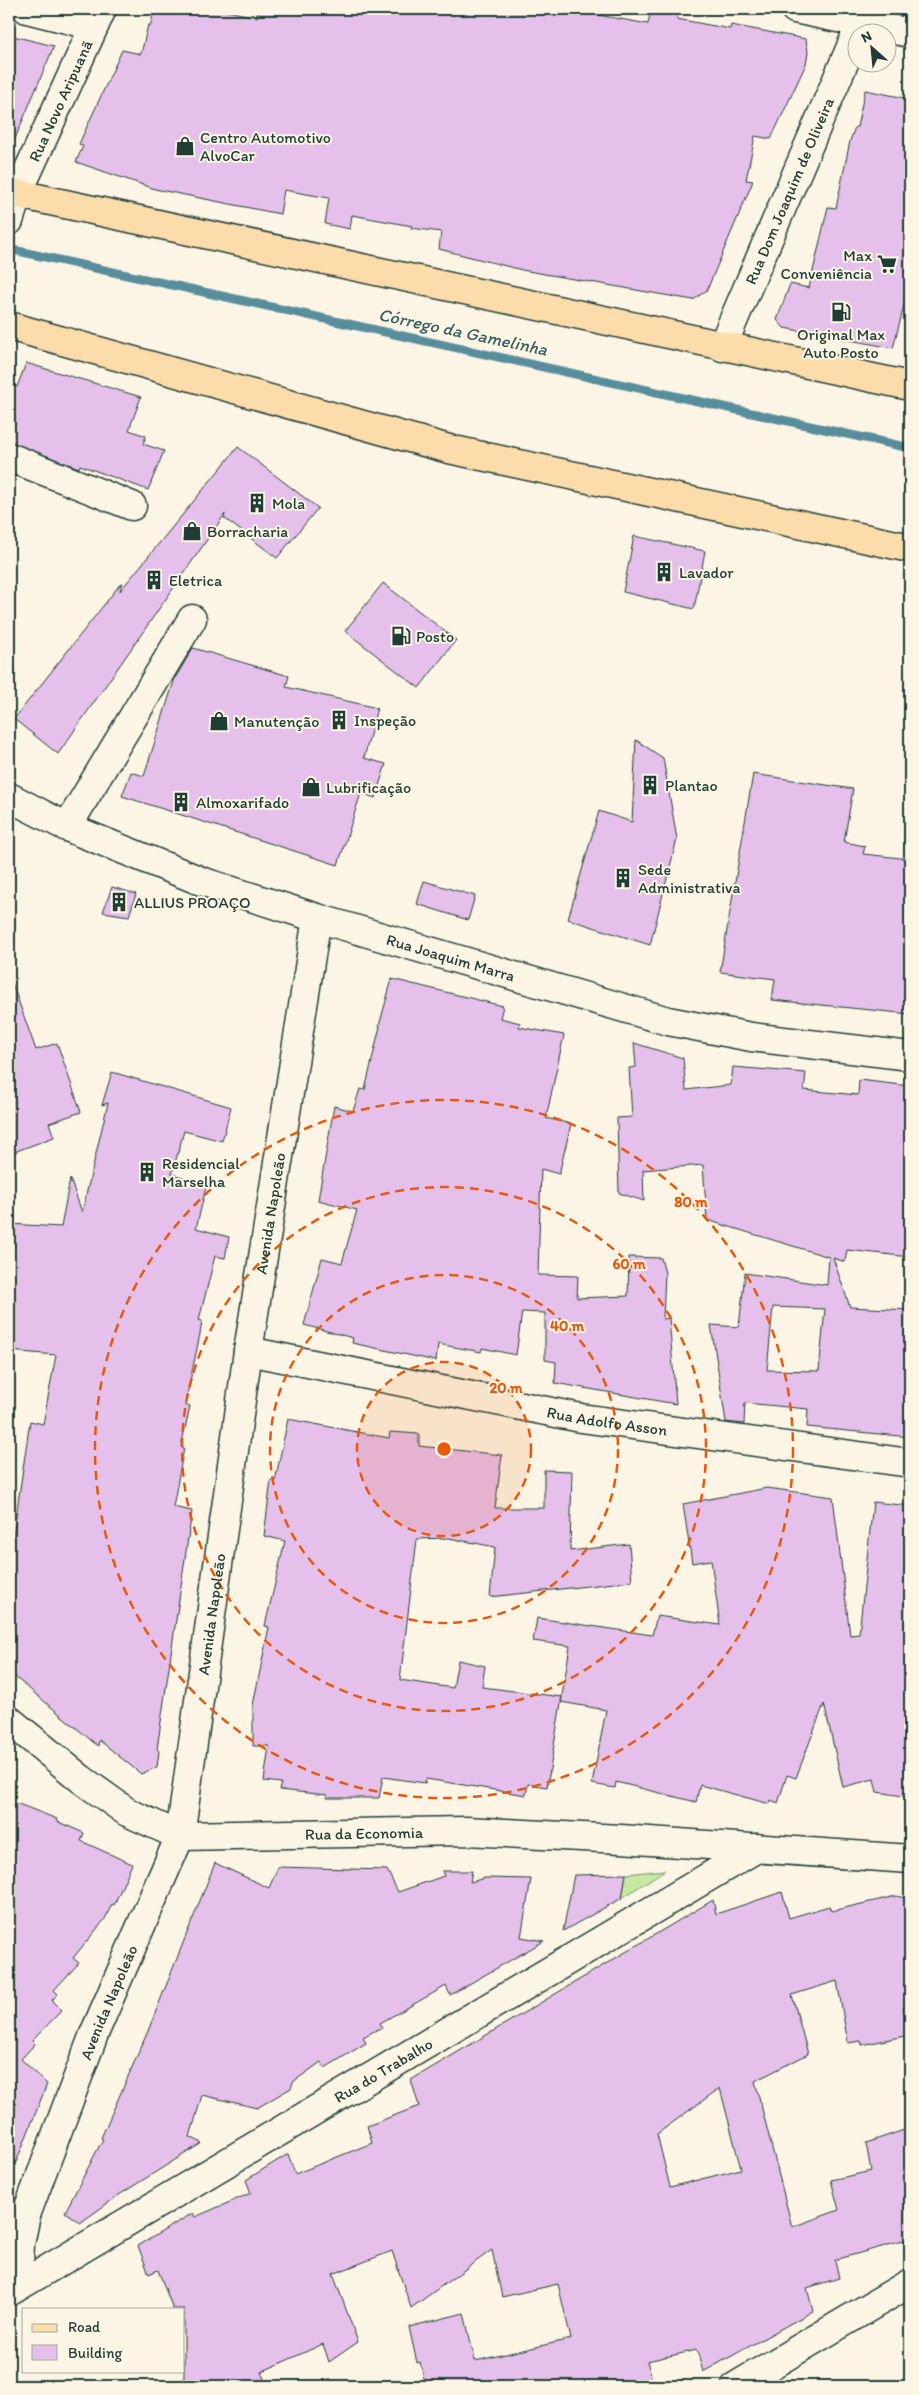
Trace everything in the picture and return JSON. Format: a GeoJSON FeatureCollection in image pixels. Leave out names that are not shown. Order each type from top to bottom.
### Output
{"type":"FeatureCollection","features":[{"type":"Feature","properties":{"kind":"main road"},"geometry":{"type":"LineString","coordinates":[[13,193],[910,386]]}},
{"type":"Feature","properties":{"kind":"main road"},"geometry":{"type":"LineString","coordinates":[[9,326],[449,449],[910,548]]}},
{"type":"Feature","properties":{"kind":"street"},"geometry":{"type":"LineString","coordinates":[[27,9],[98,17]]}},
{"type":"Feature","properties":{"kind":"street"},"geometry":{"type":"LineString","coordinates":[[795,9],[849,22]]}},
{"type":"Feature","properties":{"kind":"street","name":"Rua Novo Aripuanã"},"geometry":{"type":"LineString","coordinates":[[9,221],[13,193],[98,17]]}},
{"type":"Feature","properties":{"kind":"street"},"geometry":{"type":"LineString","coordinates":[[896,31],[910,33]]}},
{"type":"Feature","properties":{"kind":"street","name":"Rua Dom Joaquim de Oliveira"},"geometry":{"type":"LineString","coordinates":[[722,347],[846,60]]}},
{"type":"Feature","properties":{"kind":"street"},"geometry":{"type":"LineString","coordinates":[[9,457],[132,506]]}},
{"type":"Feature","properties":{"kind":"street"},"geometry":{"type":"LineString","coordinates":[[67,827],[192,619]]}},
{"type":"Feature","properties":{"kind":"street","name":"Rua Joaquim Marra"},"geometry":{"type":"LineString","coordinates":[[9,797],[67,827],[201,881],[317,918],[668,1021],[751,1037],[910,1056]]}},
{"type":"Feature","properties":{"kind":"street","name":"Avenida Napoleão"},"geometry":{"type":"LineString","coordinates":[[13,2289],[26,2215],[94,2034],[180,1836],[248,1351],[317,918]]}},
{"type":"Feature","properties":{"kind":"street","name":"Rua Adolfo Asson"},"geometry":{"type":"LineString","coordinates":[[248,1351],[581,1418],[910,1463]]}},
{"type":"Feature","properties":{"kind":"street","name":"Rua da Economia"},"geometry":{"type":"LineString","coordinates":[[9,1720],[81,1779],[127,1812],[180,1836],[466,1831],[910,1859]]}},
{"type":"Feature","properties":{"kind":"street","name":"Rua do Trabalho"},"geometry":{"type":"LineString","coordinates":[[13,2289],[757,1848]]}},
{"type":"Feature","properties":{"kind":"street"},"geometry":{"type":"LineString","coordinates":[[736,2386],[910,2283]]}},
{"type":"Feature","properties":{"kind":"green space"},"geometry":{"type":"Polygon","coordinates":[[[665,1870],[622,1898],[626,1874],[665,1870]]]}},
{"type":"Feature","properties":{"kind":"building"},"geometry":{"type":"Polygon","coordinates":[[[155,9],[217,9],[257,17],[259,9],[599,9],[598,15],[648,24],[651,9],[677,14],[677,19],[730,29],[731,25],[806,39],[808,52],[806,64],[771,139],[755,136],[746,180],[753,181],[707,290],[693,300],[522,270],[439,249],[441,232],[411,228],[412,226],[352,215],[350,229],[325,224],[329,198],[284,190],[280,214],[155,189],[76,162],[83,146],[79,144],[122,50],[141,54],[148,25],[150,26],[155,9]]]}},
{"type":"Feature","properties":{"kind":"building"},"geometry":{"type":"Polygon","coordinates":[[[9,35],[54,46],[9,153],[9,35]]]}},
{"type":"Feature","properties":{"kind":"building"},"geometry":{"type":"Polygon","coordinates":[[[865,90],[910,99],[910,283],[893,348],[784,328],[777,320],[790,284],[809,288],[828,207],[836,208],[850,141],[855,127],[857,127],[865,90]]]}},
{"type":"Feature","properties":{"kind":"building"},"geometry":{"type":"Polygon","coordinates":[[[26,363],[141,397],[129,430],[146,436],[143,444],[164,451],[148,490],[80,465],[79,468],[9,442],[9,384],[17,387],[26,363]]]}},
{"type":"Feature","properties":{"kind":"building"},"geometry":{"type":"Polygon","coordinates":[[[238,447],[318,508],[277,558],[224,518],[225,514],[58,754],[14,719],[122,582],[120,591],[238,447]]]}},
{"type":"Feature","properties":{"kind":"building","name":"Lavador"},"geometry":{"type":"Polygon","coordinates":[[[634,536],[705,551],[694,609],[623,592],[634,536]]]}},
{"type":"Feature","properties":{"kind":"building","name":"Posto"},"geometry":{"type":"Polygon","coordinates":[[[383,583],[456,640],[419,688],[345,631],[383,583]]]}},
{"type":"Feature","properties":{"kind":"building"},"geometry":{"type":"Polygon","coordinates":[[[193,648],[289,676],[286,687],[377,708],[364,758],[386,764],[375,798],[361,793],[338,865],[122,796],[131,772],[144,776],[175,678],[193,648]]]}},
{"type":"Feature","properties":{"kind":"building","name":"Sede Administrativa"},"geometry":{"type":"Polygon","coordinates":[[[636,740],[663,758],[677,839],[650,945],[568,919],[599,811],[632,822],[636,740]]]}},
{"type":"Feature","properties":{"kind":"building"},"geometry":{"type":"Polygon","coordinates":[[[753,774],[853,789],[844,842],[865,846],[863,854],[910,859],[910,1014],[772,1000],[775,979],[720,972],[753,774]]]}},
{"type":"Feature","properties":{"kind":"building"},"geometry":{"type":"Polygon","coordinates":[[[424,881],[475,896],[468,920],[417,904],[424,881]]]}},
{"type":"Feature","properties":{"kind":"building","name":"ALLIUS PROAÇO"},"geometry":{"type":"Polygon","coordinates":[[[112,887],[136,894],[129,916],[103,912],[112,887]]]}},
{"type":"Feature","properties":{"kind":"building"},"geometry":{"type":"Polygon","coordinates":[[[392,979],[503,1006],[500,1018],[520,1023],[519,1027],[564,1035],[546,1118],[571,1124],[559,1174],[541,1169],[538,1275],[578,1276],[577,1298],[628,1296],[629,1257],[661,1258],[665,1273],[663,1319],[669,1318],[676,1404],[555,1383],[556,1362],[545,1360],[545,1313],[522,1312],[516,1355],[482,1348],[481,1352],[438,1344],[436,1361],[352,1343],[353,1338],[304,1325],[322,1258],[342,1263],[357,1210],[318,1200],[334,1106],[353,1111],[360,1089],[365,1090],[379,1026],[392,979]]]}},
{"type":"Feature","properties":{"kind":"building"},"geometry":{"type":"Polygon","coordinates":[[[12,983],[36,1050],[57,1043],[81,1112],[49,1123],[54,1137],[9,1154],[9,984],[12,983]]]}},
{"type":"Feature","properties":{"kind":"building"},"geometry":{"type":"Polygon","coordinates":[[[634,1043],[683,1058],[686,1090],[731,1085],[733,1067],[806,1073],[804,1090],[858,1095],[859,1080],[910,1086],[910,1257],[847,1250],[845,1262],[833,1258],[850,1307],[910,1310],[907,1414],[910,1415],[910,1437],[807,1427],[808,1409],[745,1403],[744,1424],[726,1422],[711,1325],[739,1327],[745,1273],[827,1285],[829,1257],[707,1220],[703,1165],[643,1170],[644,1201],[619,1193],[617,1118],[632,1117],[629,1068],[636,1067],[634,1043]],[[773,1307],[767,1370],[819,1371],[825,1309],[773,1307]]]}},
{"type":"Feature","properties":{"kind":"building"},"geometry":{"type":"Polygon","coordinates":[[[112,1072],[231,1107],[222,1141],[184,1131],[172,1174],[207,1184],[196,1228],[229,1237],[225,1258],[215,1256],[199,1320],[202,1321],[200,1334],[185,1405],[190,1406],[181,1447],[184,1448],[173,1507],[192,1511],[157,1749],[159,1751],[157,1767],[141,1774],[99,1740],[98,1746],[9,1672],[9,1564],[30,1421],[43,1424],[56,1355],[9,1351],[9,1224],[61,1227],[70,1179],[82,1212],[108,1103],[102,1105],[112,1072]]]}},
{"type":"Feature","properties":{"kind":"building"},"geometry":{"type":"Polygon","coordinates":[[[288,1419],[389,1438],[390,1432],[419,1434],[419,1446],[502,1455],[495,1508],[544,1508],[544,1470],[572,1471],[570,1551],[629,1544],[632,1581],[490,1597],[495,1547],[449,1538],[417,1539],[400,1680],[453,1688],[458,1660],[485,1666],[482,1687],[562,1697],[547,1787],[528,1784],[526,1795],[426,1779],[425,1783],[383,1777],[379,1798],[327,1798],[327,1795],[279,1790],[281,1783],[264,1781],[269,1746],[253,1746],[253,1705],[269,1627],[265,1626],[285,1541],[264,1536],[271,1480],[275,1481],[288,1419]]]}},
{"type":"Feature","properties":{"kind":"building"},"geometry":{"type":"Polygon","coordinates":[[[767,1488],[833,1497],[850,1635],[859,1634],[873,1502],[910,1506],[910,1797],[877,1792],[874,1779],[843,1787],[824,1704],[796,1778],[787,1775],[778,1803],[771,1800],[770,1804],[700,1785],[696,1802],[616,1782],[615,1788],[592,1784],[606,1710],[561,1702],[570,1646],[533,1641],[537,1618],[652,1635],[657,1616],[720,1625],[711,1560],[692,1563],[683,1504],[767,1488]]]}},
{"type":"Feature","properties":{"kind":"building"},"geometry":{"type":"Polygon","coordinates":[[[16,1803],[57,1819],[56,1821],[84,1833],[81,1841],[132,1864],[114,1905],[112,1904],[105,1919],[73,1958],[79,1963],[54,1990],[58,1994],[52,2000],[62,2010],[32,2041],[35,2044],[21,2059],[47,2084],[10,2178],[9,1817],[16,1803]]]}},
{"type":"Feature","properties":{"kind":"building"},"geometry":{"type":"Polygon","coordinates":[[[215,1863],[269,1888],[278,1867],[387,1870],[398,1892],[444,1876],[442,1871],[472,1871],[470,1882],[485,1878],[531,1879],[521,1937],[544,1941],[450,1995],[446,1986],[380,2023],[382,2027],[363,2037],[366,2043],[325,2068],[321,2062],[293,2082],[291,2088],[257,2108],[202,2095],[190,2137],[202,2143],[119,2195],[80,2223],[65,2212],[103,2139],[101,2138],[148,2031],[215,1863]]]}},
{"type":"Feature","properties":{"kind":"building"},"geometry":{"type":"Polygon","coordinates":[[[626,1874],[622,1898],[563,1931],[574,1875],[626,1874]]]}},
{"type":"Feature","properties":{"kind":"building"},"geometry":{"type":"Polygon","coordinates":[[[782,1892],[789,1918],[829,1906],[831,1911],[896,1896],[910,1899],[910,2005],[903,2007],[910,2035],[862,2045],[861,2041],[848,2043],[837,1981],[792,1995],[808,2054],[755,2081],[792,2227],[839,2210],[831,2180],[871,2171],[866,2143],[910,2128],[910,2239],[835,2260],[839,2278],[807,2288],[813,2311],[703,2372],[697,2350],[647,2361],[654,2386],[426,2386],[420,2362],[417,2363],[409,2327],[464,2313],[475,2361],[571,2339],[558,2284],[502,2297],[492,2250],[411,2308],[392,2251],[333,2274],[358,2342],[329,2362],[323,2344],[261,2372],[267,2386],[184,2386],[185,2308],[173,2308],[158,2270],[149,2274],[138,2246],[193,2213],[195,2217],[251,2193],[246,2180],[288,2154],[295,2174],[372,2143],[367,2126],[419,2106],[411,2080],[713,1900],[716,1914],[782,1892]],[[720,2088],[657,2134],[670,2187],[741,2169],[720,2088]]]}},
{"type":"Feature","properties":{"kind":"waterway","name":"Córrego da Gamelinha"},"geometry":{"type":"LineString","coordinates":[[9,249],[910,448]]}},
{"type":"Feature","properties":{"kind":"place","name":"Centro Automotivo AlvoCar"},"geometry":{"type":"Point","coordinates":[185,146]}},
{"type":"Feature","properties":{"kind":"place","name":"Max Conveniência"},"geometry":{"type":"Point","coordinates":[887,264]}},
{"type":"Feature","properties":{"kind":"place","name":"Original Max Auto Posto"},"geometry":{"type":"Point","coordinates":[841,312]}},
{"type":"Feature","properties":{"kind":"place","name":"Mola"},"geometry":{"type":"Point","coordinates":[257,503]}},
{"type":"Feature","properties":{"kind":"place","name":"Borracharia"},"geometry":{"type":"Point","coordinates":[192,531]}},
{"type":"Feature","properties":{"kind":"place","name":"Lavador"},"geometry":{"type":"Point","coordinates":[664,572]}},
{"type":"Feature","properties":{"kind":"place","name":"Eletrica"},"geometry":{"type":"Point","coordinates":[154,580]}},
{"type":"Feature","properties":{"kind":"place","name":"Posto"},"geometry":{"type":"Point","coordinates":[401,636]}},
{"type":"Feature","properties":{"kind":"place","name":"Inspeção"},"geometry":{"type":"Point","coordinates":[339,720]}},
{"type":"Feature","properties":{"kind":"place","name":"Manutenção"},"geometry":{"type":"Point","coordinates":[219,721]}},
{"type":"Feature","properties":{"kind":"place","name":"Plantao"},"geometry":{"type":"Point","coordinates":[650,785]}},
{"type":"Feature","properties":{"kind":"place","name":"Lubrificação"},"geometry":{"type":"Point","coordinates":[311,787]}},
{"type":"Feature","properties":{"kind":"place","name":"Almoxarifado"},"geometry":{"type":"Point","coordinates":[181,802]}},
{"type":"Feature","properties":{"kind":"place","name":"Sede Administrativa"},"geometry":{"type":"Point","coordinates":[623,878]}},
{"type":"Feature","properties":{"kind":"place","name":"ALLIUS PROAÇO"},"geometry":{"type":"Point","coordinates":[119,902]}},
{"type":"Feature","properties":{"kind":"place","name":"Residencial Marselha"},"geometry":{"type":"Point","coordinates":[147,1172]}}]}
